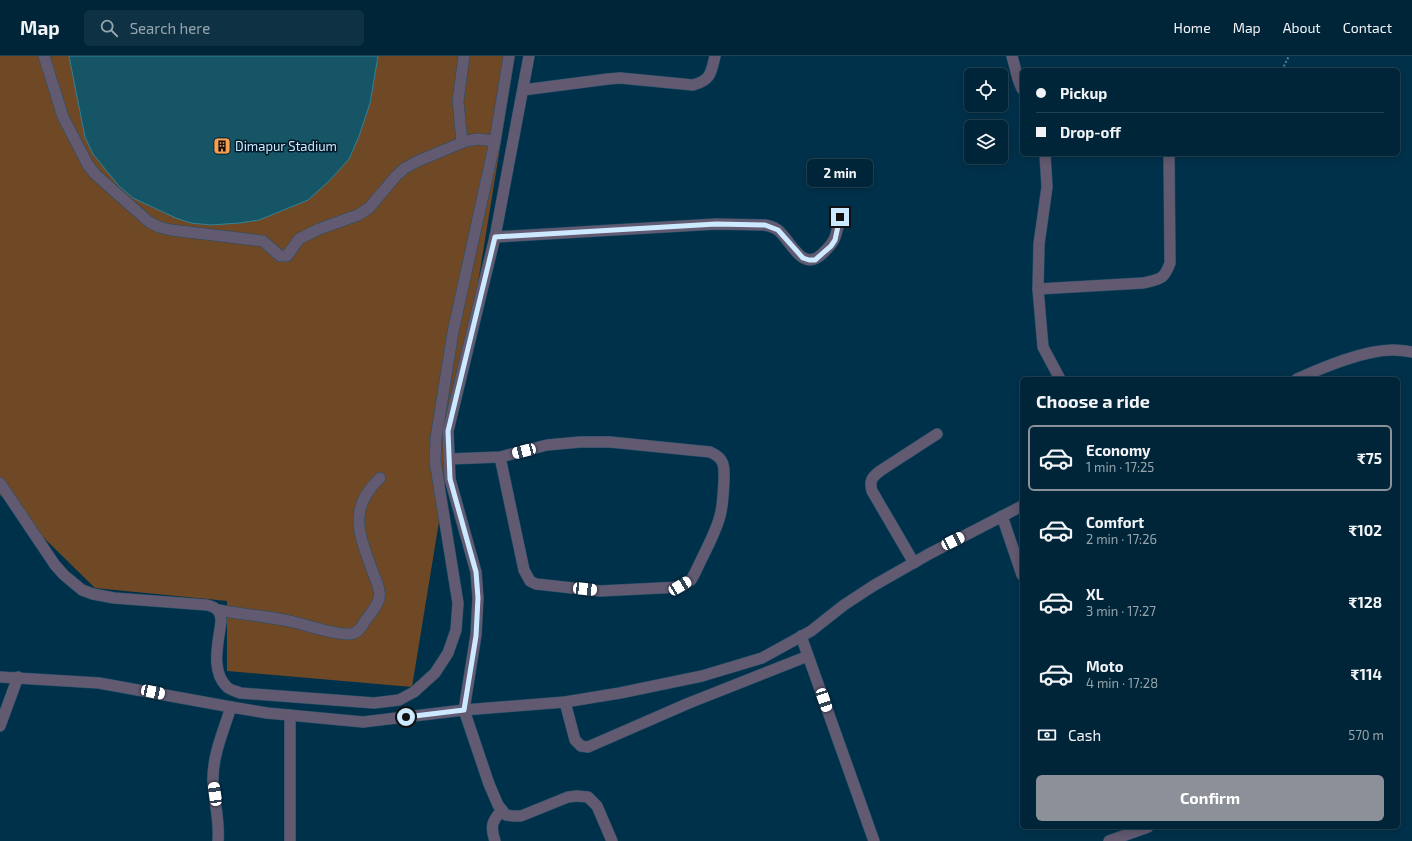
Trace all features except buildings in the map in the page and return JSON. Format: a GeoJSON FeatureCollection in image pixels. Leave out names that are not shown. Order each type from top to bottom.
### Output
{"type":"FeatureCollection","features":[{"type":"Feature","properties":{"kind":"street"},"geometry":{"type":"LineString","coordinates":[[44,56],[63,117],[88,165],[95,174],[149,222],[159,228],[263,241],[280,256],[287,256],[297,241],[305,236],[358,215],[369,208],[396,176],[405,168],[418,161],[462,143],[478,139],[495,141]]}},
{"type":"Feature","properties":{"kind":"street"},"geometry":{"type":"LineString","coordinates":[[462,143],[458,101],[464,56]]}},
{"type":"Feature","properties":{"kind":"street"},"geometry":{"type":"LineString","coordinates":[[218,610],[221,615],[216,662],[219,676],[227,687],[240,693],[374,703],[399,700],[414,692],[435,672],[448,653],[456,630],[458,603],[435,461],[436,438],[453,332],[495,141],[509,56]]}},
{"type":"Feature","properties":{"kind":"street"},"geometry":{"type":"LineString","coordinates":[[529,56],[495,237],[448,431],[450,479],[476,572],[478,598],[476,636],[464,710],[489,784],[498,806],[506,815],[521,816],[568,797],[577,796],[588,798],[597,806],[612,841]]}},
{"type":"Feature","properties":{"kind":"street"},"geometry":{"type":"LineString","coordinates":[[523,90],[614,78],[693,85],[703,82],[710,73],[715,56]]}},
{"type":"Feature","properties":{"kind":"street"},"geometry":{"type":"LineString","coordinates":[[1012,56],[1020,84]]}},
{"type":"Feature","properties":{"kind":"street"},"geometry":{"type":"LineString","coordinates":[[1045,156],[1048,187],[1039,244],[1038,289],[1043,346],[1059,377]]}},
{"type":"Feature","properties":{"kind":"street"},"geometry":{"type":"LineString","coordinates":[[1038,289],[1143,283],[1158,280],[1166,275],[1170,263],[1169,156]]}},
{"type":"Feature","properties":{"kind":"street"},"geometry":{"type":"LineString","coordinates":[[495,237],[716,224],[765,225],[778,230],[803,258],[815,260],[831,246],[835,240],[840,217]]}},
{"type":"Feature","properties":{"kind":"street"},"geometry":{"type":"LineString","coordinates":[[1302,377],[1322,368],[1361,355],[1392,350],[1412,352]]}},
{"type":"Feature","properties":{"kind":"street"},"geometry":{"type":"LineString","coordinates":[[914,563],[872,491],[870,484],[873,476],[937,434]]}},
{"type":"Feature","properties":{"kind":"street"},"geometry":{"type":"LineString","coordinates":[[449,459],[500,457],[547,445],[580,442],[610,442],[710,452],[718,455],[723,462],[724,468],[723,503],[720,517],[695,573],[690,580],[680,586],[600,591],[536,584],[530,581],[524,570],[500,457]]}},
{"type":"Feature","properties":{"kind":"street"},"geometry":{"type":"LineString","coordinates":[[0,483],[55,565],[64,575],[82,590],[93,594],[114,598],[207,605],[218,610],[285,620],[350,634],[357,632],[377,604],[379,598],[377,584],[360,536],[358,526],[362,503],[371,486],[380,478]]}},
{"type":"Feature","properties":{"kind":"street"},"geometry":{"type":"LineString","coordinates":[[0,677],[18,677],[99,684],[231,707],[290,715],[363,722],[464,710],[565,702],[620,693],[702,676],[762,658],[811,631],[844,605],[867,590],[914,563],[1020,507]]}},
{"type":"Feature","properties":{"kind":"street"},"geometry":{"type":"LineString","coordinates":[[1002,516],[1020,568]]}},
{"type":"Feature","properties":{"kind":"street"},"geometry":{"type":"LineString","coordinates":[[801,636],[874,841]]}},
{"type":"Feature","properties":{"kind":"street"},"geometry":{"type":"LineString","coordinates":[[565,702],[575,740],[580,746],[588,747],[689,703],[808,656]]}},
{"type":"Feature","properties":{"kind":"street"},"geometry":{"type":"LineString","coordinates":[[0,726],[18,677]]}},
{"type":"Feature","properties":{"kind":"street"},"geometry":{"type":"LineString","coordinates":[[218,841],[219,828],[213,783],[214,767],[217,751],[231,707]]}},
{"type":"Feature","properties":{"kind":"street"},"geometry":{"type":"LineString","coordinates":[[290,715],[290,841]]}},
{"type":"Feature","properties":{"kind":"street"},"geometry":{"type":"LineString","coordinates":[[495,841],[492,826],[495,818],[502,810]]}},
{"type":"Feature","properties":{"kind":"street"},"geometry":{"type":"LineString","coordinates":[[1109,841],[1123,831],[1136,829]]}},
{"type":"Feature","properties":{"kind":"path"},"geometry":{"type":"LineString","coordinates":[[1283,68],[1289,56]]}},
{"type":"Feature","properties":{"kind":"shaded area"},"geometry":{"type":"Polygon","coordinates":[[[0,56],[515,56],[412,687],[227,671],[227,601],[95,588],[0,495],[0,56]]]}},
{"type":"Feature","properties":{"kind":"place","name":"Dimapur Stadium"},"geometry":{"type":"Point","coordinates":[222,146]}},
{"type":"Feature","properties":{"kind":"route"},"geometry":{"type":"LineString","coordinates":[[406,717],[464,710],[476,636],[478,598],[476,572],[450,479],[448,431],[495,237],[716,224],[765,225],[778,230],[803,258],[815,260],[831,246],[835,240],[840,217]]}}]}
